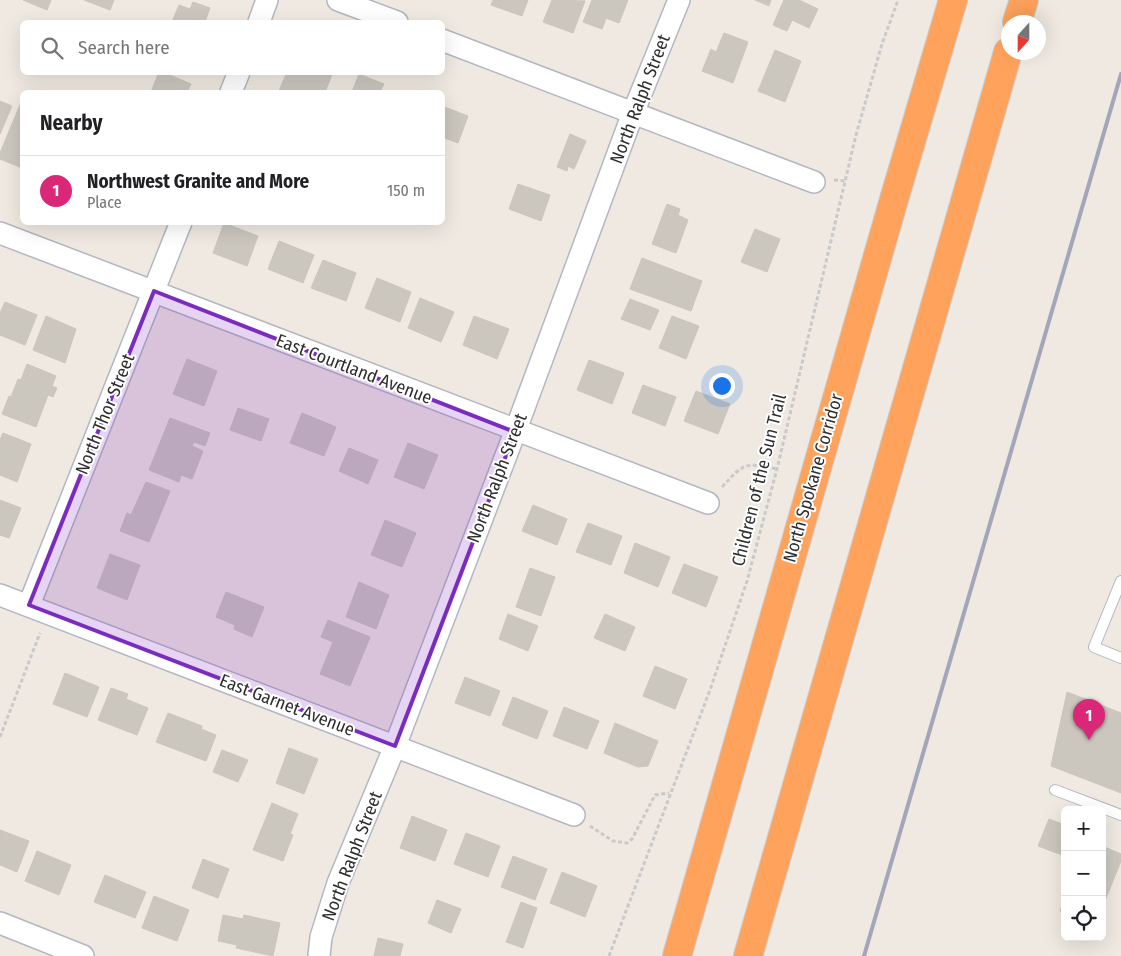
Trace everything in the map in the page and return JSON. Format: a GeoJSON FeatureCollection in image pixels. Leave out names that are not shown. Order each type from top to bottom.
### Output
{"type":"FeatureCollection","features":[{"type":"Feature","properties":{"kind":"highway","name":"North Spokane Corridor"},"geometry":{"type":"LineString","coordinates":[[677,956],[889,215],[953,0]]}},
{"type":"Feature","properties":{"kind":"highway"},"geometry":{"type":"LineString","coordinates":[[1019,15],[1024,0]]}},
{"type":"Feature","properties":{"kind":"highway"},"geometry":{"type":"LineString","coordinates":[[748,956],[1006,60]]}},
{"type":"Feature","properties":{"kind":"street"},"geometry":{"type":"LineString","coordinates":[[260,20],[267,0]]}},
{"type":"Feature","properties":{"kind":"street"},"geometry":{"type":"LineString","coordinates":[[338,0],[392,20]]}},
{"type":"Feature","properties":{"kind":"street","name":"North Ralph Street"},"geometry":{"type":"LineString","coordinates":[[319,956],[321,937],[338,883],[395,746],[515,432],[633,112],[679,0]]}},
{"type":"Feature","properties":{"kind":"street"},"geometry":{"type":"LineString","coordinates":[[445,41],[814,182]]}},
{"type":"Feature","properties":{"kind":"street"},"geometry":{"type":"LineString","coordinates":[[232,90],[238,75]]}},
{"type":"Feature","properties":{"kind":"street","name":"North Thor Street"},"geometry":{"type":"LineString","coordinates":[[38,609],[180,225]]}},
{"type":"Feature","properties":{"kind":"street","name":"East Courtland Avenue"},"geometry":{"type":"LineString","coordinates":[[0,233],[515,432],[708,503]]}},
{"type":"Feature","properties":{"kind":"street","name":"East Garnet Avenue"},"geometry":{"type":"LineString","coordinates":[[0,595],[574,815]]}},
{"type":"Feature","properties":{"kind":"street"},"geometry":{"type":"LineString","coordinates":[[0,924],[74,954]]}},
{"type":"Feature","properties":{"kind":"lane"},"geometry":{"type":"LineString","coordinates":[[1121,581],[1118,595],[1094,648],[1121,658]]}},
{"type":"Feature","properties":{"kind":"lane"},"geometry":{"type":"LineString","coordinates":[[1055,790],[1121,815]]}},
{"type":"Feature","properties":{"kind":"path","name":"Children of the Sun Trail"},"geometry":{"type":"LineString","coordinates":[[608,956],[710,690],[747,581],[777,469],[856,135],[882,44],[898,0]]}},
{"type":"Feature","properties":{"kind":"path"},"geometry":{"type":"LineString","coordinates":[[708,503],[738,470],[754,464],[777,469]]}},
{"type":"Feature","properties":{"kind":"path"},"geometry":{"type":"LineString","coordinates":[[0,737],[38,609]]}},
{"type":"Feature","properties":{"kind":"path"},"geometry":{"type":"LineString","coordinates":[[574,815],[613,841],[627,843],[632,839],[655,795],[669,794]]}},
{"type":"Feature","properties":{"kind":"highlighted area"},"geometry":{"type":"Polygon","coordinates":[[[154,291],[515,432],[395,746],[29,605],[154,291]]]}},
{"type":"Feature","properties":{"kind":"building"},"geometry":{"type":"Polygon","coordinates":[[[23,0],[51,0],[47,10],[23,0]]]}},
{"type":"Feature","properties":{"kind":"building"},"geometry":{"type":"Polygon","coordinates":[[[84,0],[114,0],[110,10],[84,0]]]}},
{"type":"Feature","properties":{"kind":"building"},"geometry":{"type":"Polygon","coordinates":[[[493,0],[528,0],[522,16],[491,5],[493,0]]]}},
{"type":"Feature","properties":{"kind":"building"},"geometry":{"type":"Polygon","coordinates":[[[552,0],[585,1],[573,33],[543,22],[552,0]]]}},
{"type":"Feature","properties":{"kind":"building"},"geometry":{"type":"Polygon","coordinates":[[[592,0],[628,0],[619,23],[606,18],[602,29],[583,22],[592,0]]]}},
{"type":"Feature","properties":{"kind":"building"},"geometry":{"type":"Polygon","coordinates":[[[755,0],[771,0],[769,6],[755,0]]]}},
{"type":"Feature","properties":{"kind":"building"},"geometry":{"type":"Polygon","coordinates":[[[784,0],[799,0],[818,9],[809,28],[792,20],[787,31],[773,25],[784,0]]]}},
{"type":"Feature","properties":{"kind":"building"},"geometry":{"type":"Polygon","coordinates":[[[193,2],[210,8],[206,20],[173,20],[179,5],[190,9],[193,2]]]}},
{"type":"Feature","properties":{"kind":"building"},"geometry":{"type":"Polygon","coordinates":[[[724,33],[748,42],[733,83],[702,71],[711,49],[716,52],[724,33]]]}},
{"type":"Feature","properties":{"kind":"building"},"geometry":{"type":"Polygon","coordinates":[[[775,50],[801,61],[785,102],[758,91],[775,50]]]}},
{"type":"Feature","properties":{"kind":"building"},"geometry":{"type":"Polygon","coordinates":[[[158,75],[170,75],[191,84],[188,90],[152,90],[158,75]]]}},
{"type":"Feature","properties":{"kind":"building"},"geometry":{"type":"Polygon","coordinates":[[[286,75],[332,75],[326,90],[279,90],[286,75]]]}},
{"type":"Feature","properties":{"kind":"building"},"geometry":{"type":"Polygon","coordinates":[[[359,75],[384,84],[381,90],[353,90],[359,75]]]}},
{"type":"Feature","properties":{"kind":"building"},"geometry":{"type":"Polygon","coordinates":[[[0,101],[12,106],[0,134],[0,101]]]}},
{"type":"Feature","properties":{"kind":"building"},"geometry":{"type":"Polygon","coordinates":[[[20,105],[20,167],[0,159],[0,153],[20,105]]]}},
{"type":"Feature","properties":{"kind":"building"},"geometry":{"type":"Polygon","coordinates":[[[445,107],[468,116],[458,143],[445,138],[445,107]]]}},
{"type":"Feature","properties":{"kind":"building"},"geometry":{"type":"Polygon","coordinates":[[[570,134],[586,141],[574,169],[568,166],[567,171],[557,167],[570,134]]]}},
{"type":"Feature","properties":{"kind":"building"},"geometry":{"type":"Polygon","coordinates":[[[518,184],[550,195],[541,221],[509,209],[518,184]]]}},
{"type":"Feature","properties":{"kind":"building"},"geometry":{"type":"Polygon","coordinates":[[[667,204],[680,209],[678,215],[688,220],[676,253],[652,244],[667,204]]]}},
{"type":"Feature","properties":{"kind":"building"},"geometry":{"type":"Polygon","coordinates":[[[223,225],[229,225],[258,236],[247,266],[213,253],[223,225]]]}},
{"type":"Feature","properties":{"kind":"building"},"geometry":{"type":"Polygon","coordinates":[[[755,229],[780,239],[767,272],[741,262],[755,229]]]}},
{"type":"Feature","properties":{"kind":"building"},"geometry":{"type":"Polygon","coordinates":[[[279,241],[314,255],[303,283],[268,269],[279,241]]]}},
{"type":"Feature","properties":{"kind":"building"},"geometry":{"type":"Polygon","coordinates":[[[642,258],[702,281],[691,311],[630,289],[642,258]]]}},
{"type":"Feature","properties":{"kind":"building"},"geometry":{"type":"Polygon","coordinates":[[[323,260],[356,273],[346,301],[311,288],[323,260]]]}},
{"type":"Feature","properties":{"kind":"building"},"geometry":{"type":"Polygon","coordinates":[[[377,278],[411,292],[400,322],[365,308],[377,278]]]}},
{"type":"Feature","properties":{"kind":"building"},"geometry":{"type":"Polygon","coordinates":[[[420,298],[454,312],[441,342],[408,328],[420,298]]]}},
{"type":"Feature","properties":{"kind":"building"},"geometry":{"type":"Polygon","coordinates":[[[630,299],[659,310],[650,330],[621,319],[630,299]]]}},
{"type":"Feature","properties":{"kind":"building"},"geometry":{"type":"Polygon","coordinates":[[[5,302],[37,315],[25,345],[0,335],[0,313],[5,302]]]}},
{"type":"Feature","properties":{"kind":"building"},"geometry":{"type":"Polygon","coordinates":[[[46,316],[76,329],[65,363],[33,350],[46,316]]]}},
{"type":"Feature","properties":{"kind":"building"},"geometry":{"type":"Polygon","coordinates":[[[474,316],[509,329],[497,359],[463,345],[474,316]]]}},
{"type":"Feature","properties":{"kind":"building"},"geometry":{"type":"Polygon","coordinates":[[[672,316],[699,326],[686,359],[659,348],[672,316]]]}},
{"type":"Feature","properties":{"kind":"building"},"geometry":{"type":"Polygon","coordinates":[[[187,359],[217,371],[204,406],[173,394],[187,359]]]}},
{"type":"Feature","properties":{"kind":"building"},"geometry":{"type":"Polygon","coordinates":[[[589,360],[624,373],[612,404],[577,390],[589,360]]]}},
{"type":"Feature","properties":{"kind":"building"},"geometry":{"type":"Polygon","coordinates":[[[27,364],[56,376],[52,386],[57,388],[53,397],[48,395],[36,427],[2,414],[18,379],[21,380],[27,364]]]}},
{"type":"Feature","properties":{"kind":"building"},"geometry":{"type":"Polygon","coordinates":[[[643,385],[676,397],[665,426],[632,413],[643,385]]]}},
{"type":"Feature","properties":{"kind":"building"},"geometry":{"type":"Polygon","coordinates":[[[696,391],[730,404],[718,434],[684,421],[696,391]]]}},
{"type":"Feature","properties":{"kind":"building"},"geometry":{"type":"Polygon","coordinates":[[[238,408],[269,419],[261,441],[230,430],[238,408]]]}},
{"type":"Feature","properties":{"kind":"building"},"geometry":{"type":"Polygon","coordinates":[[[302,413],[336,427],[324,456],[290,443],[302,413]]]}},
{"type":"Feature","properties":{"kind":"building"},"geometry":{"type":"Polygon","coordinates":[[[170,418],[210,433],[205,446],[194,442],[192,446],[203,451],[192,479],[181,475],[179,482],[149,470],[170,418]]]}},
{"type":"Feature","properties":{"kind":"building"},"geometry":{"type":"Polygon","coordinates":[[[3,433],[31,444],[17,482],[0,475],[0,440],[3,433]]]}},
{"type":"Feature","properties":{"kind":"building"},"geometry":{"type":"Polygon","coordinates":[[[408,443],[438,455],[424,489],[394,477],[408,443]]]}},
{"type":"Feature","properties":{"kind":"building"},"geometry":{"type":"Polygon","coordinates":[[[349,448],[378,460],[368,484],[339,471],[349,448]]]}},
{"type":"Feature","properties":{"kind":"building"},"geometry":{"type":"Polygon","coordinates":[[[146,482],[170,491],[149,542],[120,531],[127,513],[131,515],[146,482]]]}},
{"type":"Feature","properties":{"kind":"building"},"geometry":{"type":"Polygon","coordinates":[[[0,500],[21,508],[9,538],[0,535],[0,500]]]}},
{"type":"Feature","properties":{"kind":"building"},"geometry":{"type":"Polygon","coordinates":[[[533,505],[567,519],[557,545],[522,531],[533,505]]]}},
{"type":"Feature","properties":{"kind":"building"},"geometry":{"type":"Polygon","coordinates":[[[385,520],[416,533],[402,567],[371,555],[385,520]]]}},
{"type":"Feature","properties":{"kind":"building"},"geometry":{"type":"Polygon","coordinates":[[[588,523],[622,536],[611,565],[576,552],[588,523]]]}},
{"type":"Feature","properties":{"kind":"building"},"geometry":{"type":"Polygon","coordinates":[[[635,543],[670,557],[658,587],[624,573],[635,543]]]}},
{"type":"Feature","properties":{"kind":"building"},"geometry":{"type":"Polygon","coordinates":[[[110,554],[140,565],[127,600],[97,588],[110,554]]]}},
{"type":"Feature","properties":{"kind":"building"},"geometry":{"type":"Polygon","coordinates":[[[684,564],[718,577],[706,607],[672,593],[684,564]]]}},
{"type":"Feature","properties":{"kind":"building"},"geometry":{"type":"Polygon","coordinates":[[[530,568],[555,577],[541,616],[516,607],[530,568]]]}},
{"type":"Feature","properties":{"kind":"building"},"geometry":{"type":"Polygon","coordinates":[[[359,582],[389,595],[376,629],[346,617],[359,582]]]}},
{"type":"Feature","properties":{"kind":"building"},"geometry":{"type":"Polygon","coordinates":[[[226,592],[264,607],[252,637],[234,629],[235,625],[216,617],[226,592]]]}},
{"type":"Feature","properties":{"kind":"building"},"geometry":{"type":"Polygon","coordinates":[[[508,614],[538,626],[528,651],[499,639],[508,614]]]}},
{"type":"Feature","properties":{"kind":"building"},"geometry":{"type":"Polygon","coordinates":[[[605,614],[635,627],[625,651],[594,638],[605,614]]]}},
{"type":"Feature","properties":{"kind":"building"},"geometry":{"type":"Polygon","coordinates":[[[328,620],[370,637],[350,686],[320,674],[333,642],[321,637],[328,620]]]}},
{"type":"Feature","properties":{"kind":"building"},"geometry":{"type":"Polygon","coordinates":[[[655,666],[687,679],[675,709],[643,696],[655,666]]]}},
{"type":"Feature","properties":{"kind":"building"},"geometry":{"type":"Polygon","coordinates":[[[65,673],[99,687],[87,717],[53,704],[65,673]]]}},
{"type":"Feature","properties":{"kind":"building"},"geometry":{"type":"Polygon","coordinates":[[[465,677],[500,691],[490,716],[455,703],[465,677]]]}},
{"type":"Feature","properties":{"kind":"building"},"geometry":{"type":"Polygon","coordinates":[[[111,688],[128,694],[126,699],[148,708],[137,735],[98,720],[111,688]]]}},
{"type":"Feature","properties":{"kind":"building"},"geometry":{"type":"Polygon","coordinates":[[[1067,692],[1121,713],[1121,793],[1051,766],[1067,692]]]}},
{"type":"Feature","properties":{"kind":"building"},"geometry":{"type":"Polygon","coordinates":[[[513,697],[548,711],[537,739],[502,725],[513,697]]]}},
{"type":"Feature","properties":{"kind":"building"},"geometry":{"type":"Polygon","coordinates":[[[564,707],[599,721],[587,749],[553,736],[564,707]]]}},
{"type":"Feature","properties":{"kind":"building"},"geometry":{"type":"Polygon","coordinates":[[[168,713],[202,726],[201,729],[216,735],[206,761],[156,742],[168,713]]]}},
{"type":"Feature","properties":{"kind":"building"},"geometry":{"type":"Polygon","coordinates":[[[615,723],[658,741],[648,766],[638,767],[604,753],[615,723]]]}},
{"type":"Feature","properties":{"kind":"building"},"geometry":{"type":"Polygon","coordinates":[[[289,748],[318,759],[304,794],[276,783],[289,748]]]}},
{"type":"Feature","properties":{"kind":"building"},"geometry":{"type":"Polygon","coordinates":[[[222,750],[248,760],[238,782],[213,772],[222,750]]]}},
{"type":"Feature","properties":{"kind":"building"},"geometry":{"type":"Polygon","coordinates":[[[272,803],[298,814],[290,834],[293,835],[283,861],[253,850],[272,803]]]}},
{"type":"Feature","properties":{"kind":"building"},"geometry":{"type":"Polygon","coordinates":[[[412,816],[447,830],[435,861],[400,848],[412,816]]]}},
{"type":"Feature","properties":{"kind":"building"},"geometry":{"type":"Polygon","coordinates":[[[1049,819],[1061,824],[1061,855],[1038,846],[1049,819]]]}},
{"type":"Feature","properties":{"kind":"building"},"geometry":{"type":"Polygon","coordinates":[[[0,830],[29,841],[17,872],[0,865],[0,830]]]}},
{"type":"Feature","properties":{"kind":"building"},"geometry":{"type":"Polygon","coordinates":[[[466,833],[500,846],[488,877],[454,864],[466,833]]]}},
{"type":"Feature","properties":{"kind":"building"},"geometry":{"type":"Polygon","coordinates":[[[1106,848],[1121,854],[1121,861],[1106,898],[1106,848]]]}},
{"type":"Feature","properties":{"kind":"building"},"geometry":{"type":"Polygon","coordinates":[[[37,851],[71,865],[59,895],[25,881],[37,851]]]}},
{"type":"Feature","properties":{"kind":"building"},"geometry":{"type":"Polygon","coordinates":[[[513,856],[547,869],[535,900],[501,887],[513,856]]]}},
{"type":"Feature","properties":{"kind":"building"},"geometry":{"type":"Polygon","coordinates":[[[203,859],[229,869],[218,898],[192,888],[203,859]]]}},
{"type":"Feature","properties":{"kind":"building"},"geometry":{"type":"Polygon","coordinates":[[[562,872],[597,886],[585,917],[550,903],[562,872]]]}},
{"type":"Feature","properties":{"kind":"building"},"geometry":{"type":"Polygon","coordinates":[[[105,875],[146,892],[135,918],[94,902],[105,875]]]}},
{"type":"Feature","properties":{"kind":"building"},"geometry":{"type":"Polygon","coordinates":[[[154,896],[189,910],[177,941],[142,928],[154,896]]]}},
{"type":"Feature","properties":{"kind":"building"},"geometry":{"type":"Polygon","coordinates":[[[437,900],[461,909],[451,933],[428,923],[437,900]]]}},
{"type":"Feature","properties":{"kind":"building"},"geometry":{"type":"Polygon","coordinates":[[[521,902],[537,908],[523,948],[506,942],[521,902]]]}},
{"type":"Feature","properties":{"kind":"building"},"geometry":{"type":"Polygon","coordinates":[[[223,915],[243,919],[244,915],[280,923],[273,956],[236,948],[237,945],[218,941],[223,915]]]}},
{"type":"Feature","properties":{"kind":"building"},"geometry":{"type":"Polygon","coordinates":[[[378,938],[403,944],[400,956],[374,956],[378,938]]]}},
{"type":"Feature","properties":{"kind":"railway"},"geometry":{"type":"LineString","coordinates":[[864,956],[1121,74]]}},
{"type":"Feature","properties":{"kind":"place","name":"Northwest Granite and More"},"geometry":{"type":"Point","coordinates":[1089,740]}}]}
